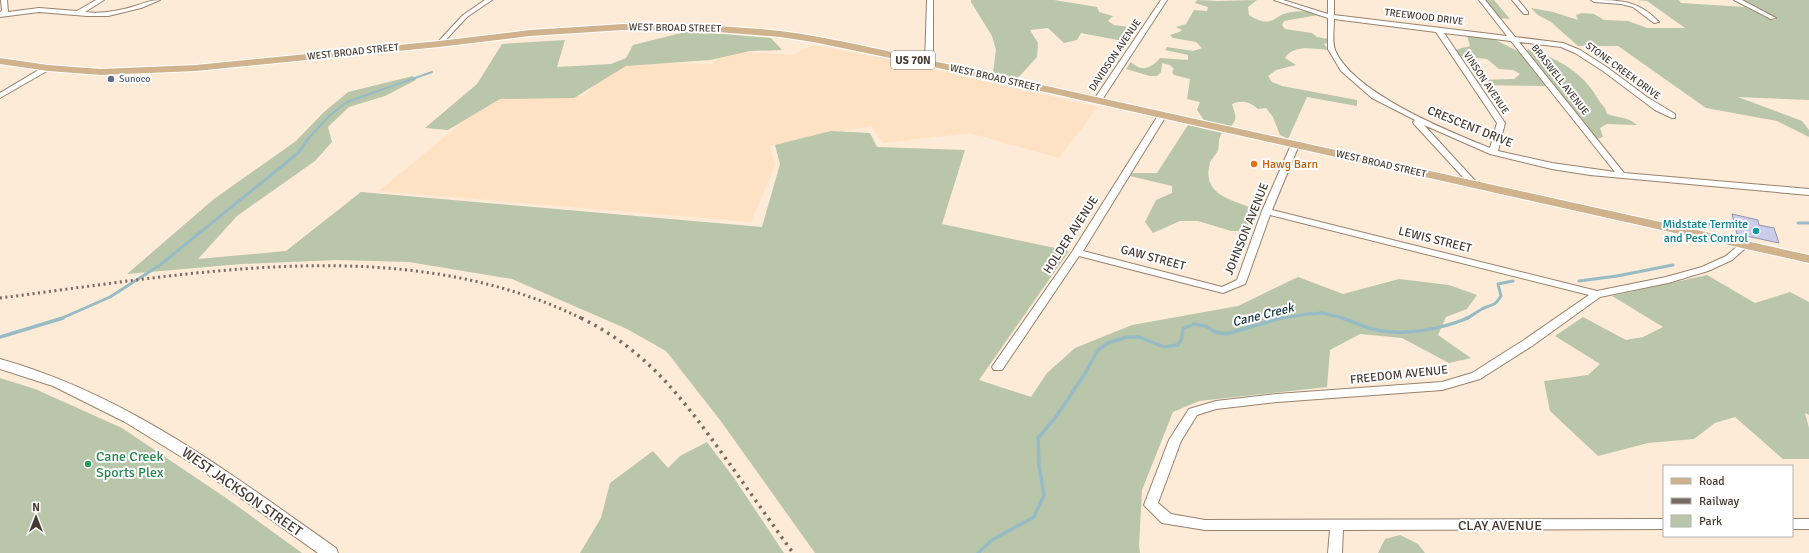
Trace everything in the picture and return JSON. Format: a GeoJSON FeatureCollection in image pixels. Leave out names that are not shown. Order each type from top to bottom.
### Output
{"type":"FeatureCollection","features":[{"type":"Feature","properties":{"kind":"main road","name":"WEST BROAD STREET"},"geometry":{"type":"LineString","coordinates":[[0,61],[48,68],[101,72],[196,68],[576,29],[659,27],[746,31],[813,39],[929,63],[1809,259]]}},
{"type":"Feature","properties":{"kind":"street"},"geometry":{"type":"LineString","coordinates":[[0,15],[5,12],[4,0]]}},
{"type":"Feature","properties":{"kind":"street"},"geometry":{"type":"LineString","coordinates":[[78,12],[101,0]]}},
{"type":"Feature","properties":{"kind":"street"},"geometry":{"type":"LineString","coordinates":[[0,15],[38,10],[98,14],[143,5],[157,0]]}},
{"type":"Feature","properties":{"kind":"street"},"geometry":{"type":"LineString","coordinates":[[439,44],[466,16],[489,0]]}},
{"type":"Feature","properties":{"kind":"street"},"geometry":{"type":"LineString","coordinates":[[929,63],[930,0]]}},
{"type":"Feature","properties":{"kind":"street","name":"DAVIDSON AVENUE"},"geometry":{"type":"LineString","coordinates":[[1096,101],[1164,0]]}},
{"type":"Feature","properties":{"kind":"street"},"geometry":{"type":"LineString","coordinates":[[1277,0],[1331,17]]}},
{"type":"Feature","properties":{"kind":"street","name":"CRESCENT DRIVE"},"geometry":{"type":"LineString","coordinates":[[1331,0],[1331,49],[1344,69],[1375,96],[1413,117],[1463,140],[1493,152],[1552,166],[1809,192]]}},
{"type":"Feature","properties":{"kind":"street","name":"BRASWELL AVENUE"},"geometry":{"type":"LineString","coordinates":[[1482,0],[1514,38],[1621,174]]}},
{"type":"Feature","properties":{"kind":"street"},"geometry":{"type":"LineString","coordinates":[[1515,0],[1526,13]]}},
{"type":"Feature","properties":{"kind":"street"},"geometry":{"type":"LineString","coordinates":[[1594,0],[1622,2],[1635,6],[1656,22]]}},
{"type":"Feature","properties":{"kind":"street"},"geometry":{"type":"LineString","coordinates":[[1737,0],[1773,18]]}},
{"type":"Feature","properties":{"kind":"street","name":"TREEWOOD DRIVE"},"geometry":{"type":"LineString","coordinates":[[1331,17],[1514,38]]}},
{"type":"Feature","properties":{"kind":"street","name":"VINSON AVENUE"},"geometry":{"type":"LineString","coordinates":[[1438,29],[1501,124],[1493,152]]}},
{"type":"Feature","properties":{"kind":"street","name":"STONE CREEK DRIVE"},"geometry":{"type":"LineString","coordinates":[[1514,38],[1553,42],[1576,50],[1585,55],[1653,107],[1672,116]]}},
{"type":"Feature","properties":{"kind":"street"},"geometry":{"type":"LineString","coordinates":[[0,96],[48,68]]}},
{"type":"Feature","properties":{"kind":"street","name":"HOLDER AVENUE"},"geometry":{"type":"LineString","coordinates":[[998,367],[1077,252],[1162,116]]}},
{"type":"Feature","properties":{"kind":"street"},"geometry":{"type":"LineString","coordinates":[[1413,117],[1475,185]]}},
{"type":"Feature","properties":{"kind":"street","name":"JOHNSON AVENUE"},"geometry":{"type":"LineString","coordinates":[[1223,290],[1241,282],[1267,211],[1294,145]]}},
{"type":"Feature","properties":{"kind":"street","name":"LEWIS STREET"},"geometry":{"type":"LineString","coordinates":[[1267,211],[1597,294]]}},
{"type":"Feature","properties":{"kind":"street","name":"FREEDOM AVENUE"},"geometry":{"type":"LineString","coordinates":[[1167,519],[1152,506],[1175,440],[1192,412],[1216,404],[1442,386],[1476,376],[1528,343],[1597,294],[1668,280],[1705,269],[1728,258],[1744,245]]}},
{"type":"Feature","properties":{"kind":"street","name":"GAW STREET"},"geometry":{"type":"LineString","coordinates":[[1077,252],[1223,290]]}},
{"type":"Feature","properties":{"kind":"street","name":"WEST JACKSON STREET"},"geometry":{"type":"LineString","coordinates":[[0,364],[57,382],[109,406],[173,444],[330,553]]}},
{"type":"Feature","properties":{"kind":"street","name":"CLAY AVENUE"},"geometry":{"type":"LineString","coordinates":[[1167,519],[1205,525],[1663,524]]}},
{"type":"Feature","properties":{"kind":"street"},"geometry":{"type":"LineString","coordinates":[[1793,524],[1809,524]]}},
{"type":"Feature","properties":{"kind":"street"},"geometry":{"type":"LineString","coordinates":[[1335,553],[1337,525]]}},
{"type":"Feature","properties":{"kind":"shaded area"},"geometry":{"type":"Polygon","coordinates":[[[813,45],[893,60],[1098,107],[1059,158],[970,133],[883,143],[871,126],[770,146],[775,165],[751,222],[379,191],[500,91],[583,96],[620,63],[712,64],[727,51],[793,55],[813,45]]]}},
{"type":"Feature","properties":{"kind":"green space"},"geometry":{"type":"Polygon","coordinates":[[[971,0],[1054,0],[1097,7],[1099,12],[1113,16],[1108,21],[1114,25],[1137,28],[1128,42],[1081,33],[1077,40],[1064,43],[1048,28],[1030,30],[1038,43],[1037,57],[1017,79],[993,73],[996,50],[992,36],[971,0]]]}},
{"type":"Feature","properties":{"kind":"green space"},"geometry":{"type":"Polygon","coordinates":[[[1197,0],[1257,0],[1248,7],[1249,15],[1262,21],[1271,21],[1281,15],[1295,11],[1304,11],[1318,15],[1284,21],[1282,25],[1285,29],[1312,33],[1317,37],[1328,39],[1328,43],[1324,44],[1329,50],[1305,48],[1293,51],[1285,58],[1296,65],[1276,70],[1268,76],[1272,82],[1282,86],[1357,100],[1357,106],[1307,97],[1288,139],[1280,135],[1273,117],[1266,108],[1258,109],[1252,104],[1245,102],[1232,104],[1235,114],[1235,121],[1230,127],[1204,120],[1197,110],[1200,102],[1187,99],[1190,79],[1174,75],[1172,72],[1174,69],[1170,65],[1162,63],[1161,72],[1157,76],[1150,76],[1126,69],[1131,62],[1139,67],[1146,68],[1150,67],[1160,58],[1188,60],[1188,55],[1165,50],[1167,47],[1193,51],[1202,48],[1196,42],[1173,38],[1170,35],[1182,30],[1176,27],[1186,24],[1194,10],[1207,11],[1208,7],[1195,3],[1197,0]]]}},
{"type":"Feature","properties":{"kind":"green space"},"geometry":{"type":"Polygon","coordinates":[[[1485,0],[1494,0],[1510,19],[1500,18],[1485,0]]]}},
{"type":"Feature","properties":{"kind":"green space"},"geometry":{"type":"Polygon","coordinates":[[[1636,0],[1679,0],[1681,3],[1745,7],[1769,19],[1776,20],[1776,18],[1739,0],[1809,0],[1809,100],[1738,97],[1802,121],[1809,130],[1809,137],[1777,121],[1706,108],[1618,46],[1578,46],[1551,22],[1538,15],[1531,8],[1553,12],[1578,20],[1576,15],[1582,13],[1594,14],[1604,20],[1628,21],[1647,28],[1685,28],[1647,1],[1636,0]]]}},
{"type":"Feature","properties":{"kind":"green space"},"geometry":{"type":"Polygon","coordinates":[[[689,31],[771,38],[782,50],[750,51],[710,60],[626,66],[574,98],[500,99],[448,130],[425,128],[477,84],[502,44],[565,40],[557,67],[611,64],[626,58],[633,45],[689,31]]]}},
{"type":"Feature","properties":{"kind":"green space"},"geometry":{"type":"Polygon","coordinates":[[[1467,35],[1487,36],[1524,54],[1549,86],[1479,85],[1476,80],[1514,79],[1520,74],[1513,70],[1499,69],[1487,59],[1458,56],[1455,50],[1470,46],[1467,35]]]}},
{"type":"Feature","properties":{"kind":"green space"},"geometry":{"type":"Polygon","coordinates":[[[1528,49],[1559,61],[1577,74],[1592,90],[1607,114],[1627,119],[1637,125],[1607,124],[1600,128],[1603,137],[1597,139],[1527,51],[1528,49]]]}},
{"type":"Feature","properties":{"kind":"green space"},"geometry":{"type":"Polygon","coordinates":[[[413,76],[416,80],[385,96],[349,107],[328,127],[332,142],[315,161],[237,216],[198,259],[286,251],[361,192],[762,227],[780,164],[775,145],[831,131],[870,133],[877,147],[965,150],[942,224],[1069,251],[979,380],[1031,397],[1047,373],[1075,348],[1132,325],[1238,306],[1298,277],[1343,294],[1399,279],[1449,285],[1477,295],[1467,309],[1446,317],[1438,335],[1471,358],[1449,363],[1402,338],[1360,334],[1330,350],[1327,387],[1199,401],[1173,412],[1142,490],[1139,546],[1140,553],[815,553],[720,420],[666,351],[627,329],[512,279],[409,262],[338,260],[241,264],[127,274],[214,199],[296,141],[324,112],[348,92],[413,76]]]}},
{"type":"Feature","properties":{"kind":"green space"},"geometry":{"type":"Polygon","coordinates":[[[1188,125],[1222,133],[1219,140],[1218,150],[1211,160],[1208,174],[1214,189],[1220,195],[1255,209],[1246,231],[1231,231],[1198,221],[1180,221],[1153,233],[1145,222],[1156,200],[1172,193],[1172,186],[1130,176],[1132,173],[1157,173],[1188,125]]]}},
{"type":"Feature","properties":{"kind":"green space"},"geometry":{"type":"Polygon","coordinates":[[[1707,275],[1755,303],[1790,292],[1809,302],[1809,415],[1805,413],[1809,428],[1809,459],[1783,459],[1735,417],[1715,423],[1694,439],[1648,443],[1598,456],[1550,411],[1544,381],[1588,375],[1600,364],[1555,336],[1583,317],[1626,340],[1643,337],[1663,327],[1612,296],[1707,275]]]}},
{"type":"Feature","properties":{"kind":"green space","name":"Cane Creek Sports Plex"},"geometry":{"type":"Polygon","coordinates":[[[0,378],[35,389],[122,428],[229,500],[302,553],[0,553],[0,378]]]}},
{"type":"Feature","properties":{"kind":"green space"},"geometry":{"type":"Polygon","coordinates":[[[707,442],[734,478],[784,553],[580,553],[601,518],[610,483],[653,451],[668,468],[680,456],[707,442]]]}},
{"type":"Feature","properties":{"kind":"green space"},"geometry":{"type":"Polygon","coordinates":[[[1400,535],[1418,544],[1425,553],[1378,553],[1385,539],[1400,535]]]}},
{"type":"Feature","properties":{"kind":"building","name":"Midstate Termite and Pest Control"},"geometry":{"type":"Polygon","coordinates":[[[1732,214],[1758,220],[1759,225],[1774,228],[1779,243],[1737,234],[1732,214]]]}},
{"type":"Feature","properties":{"kind":"waterway"},"geometry":{"type":"LineString","coordinates":[[308,139],[329,116],[347,102],[432,72]]}},
{"type":"Feature","properties":{"kind":"waterway"},"geometry":{"type":"LineString","coordinates":[[61,319],[110,297],[160,265],[298,153],[309,138]]}},
{"type":"Feature","properties":{"kind":"waterway"},"geometry":{"type":"LineString","coordinates":[[1679,226],[1727,223]]}},
{"type":"Feature","properties":{"kind":"waterway"},"geometry":{"type":"LineString","coordinates":[[1798,223],[1809,223]]}},
{"type":"Feature","properties":{"kind":"waterway"},"geometry":{"type":"LineString","coordinates":[[1579,281],[1617,276],[1673,265]]}},
{"type":"Feature","properties":{"kind":"waterway","name":"Cane Creek"},"geometry":{"type":"LineString","coordinates":[[1465,319],[1496,302],[1501,296],[1498,284],[1513,281]]}},
{"type":"Feature","properties":{"kind":"waterway","name":"Cane Creek"},"geometry":{"type":"LineString","coordinates":[[1278,319],[1323,313],[1346,319]]}},
{"type":"Feature","properties":{"kind":"waterway","name":"Cane Creek"},"geometry":{"type":"LineString","coordinates":[[978,553],[992,540],[1034,517],[1044,495],[1039,466],[1038,438],[1056,417],[1084,375],[1098,350],[1108,343],[1127,337],[1139,337],[1164,347],[1178,345],[1182,338],[1183,329],[1194,324],[1206,326],[1215,332],[1226,334],[1281,318]]}},
{"type":"Feature","properties":{"kind":"waterway","name":"Cane Creek"},"geometry":{"type":"LineString","coordinates":[[1342,318],[1373,329],[1388,332],[1411,332],[1435,328],[1468,318]]}},
{"type":"Feature","properties":{"kind":"waterway"},"geometry":{"type":"LineString","coordinates":[[0,337],[61,319]]}},
{"type":"Feature","properties":{"kind":"railway"},"geometry":{"type":"LineString","coordinates":[[0,298],[221,271],[296,266],[370,267],[443,275],[514,292],[582,319]]}},
{"type":"Feature","properties":{"kind":"railway"},"geometry":{"type":"LineString","coordinates":[[582,319],[626,345],[662,378],[709,435],[793,553]]}},
{"type":"Feature","properties":{"kind":"place","name":"Sunoco"},"geometry":{"type":"Point","coordinates":[111,79]}},
{"type":"Feature","properties":{"kind":"place","name":"Hawg Barn"},"geometry":{"type":"Point","coordinates":[1254,164]}},
{"type":"Feature","properties":{"kind":"place","name":"Midstate Termite and Pest Control"},"geometry":{"type":"Point","coordinates":[1756,231]}},
{"type":"Feature","properties":{"kind":"place","name":"Cane Creek Sports Plex"},"geometry":{"type":"Point","coordinates":[88,464]}}]}
